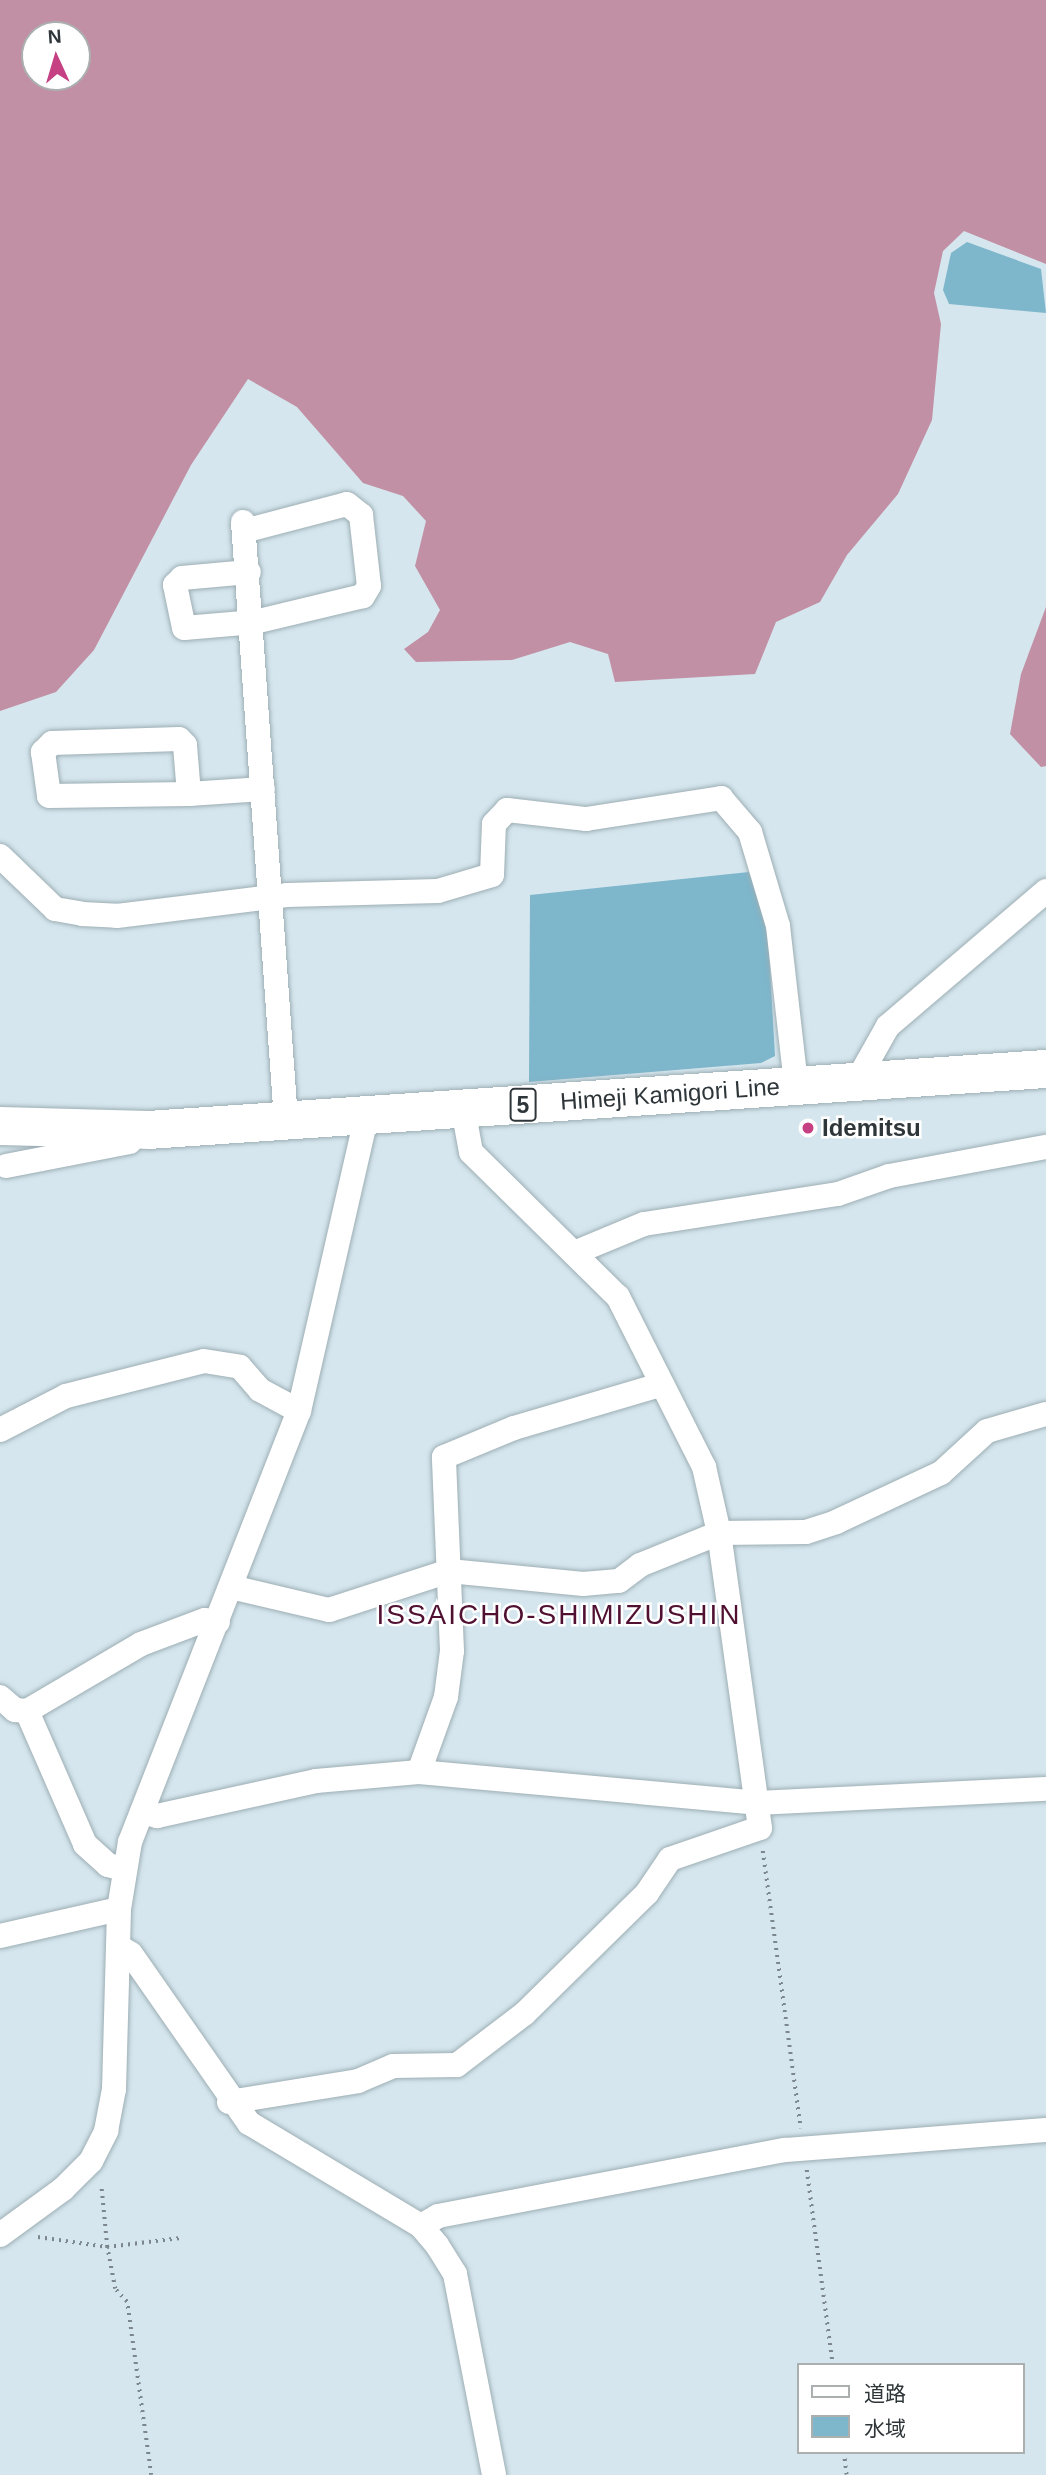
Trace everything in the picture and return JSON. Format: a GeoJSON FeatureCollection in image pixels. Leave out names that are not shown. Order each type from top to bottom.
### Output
{"type":"FeatureCollection","features":[{"type":"Feature","properties":{"kind":"main road","name":"Himeji Kamigori Line"},"geometry":{"type":"LineString","coordinates":[[4,1127],[148,1130],[1046,1069]]}},
{"type":"Feature","properties":{"kind":"street"},"geometry":{"type":"LineString","coordinates":[[249,572],[182,578],[176,585],[178,621],[184,628],[255,622],[363,596],[369,586],[361,514],[347,505],[244,527],[255,622],[268,899],[286,1120]]}},
{"type":"Feature","properties":{"kind":"street"},"geometry":{"type":"LineString","coordinates":[[189,794],[186,745],[179,739],[52,743],[43,752],[43,791],[49,796],[189,794],[263,789]]}},
{"type":"Feature","properties":{"kind":"street"},"geometry":{"type":"LineString","coordinates":[[0,856],[55,909],[82,914],[117,916],[268,899],[438,891],[481,882],[496,866],[494,824],[507,810],[586,819],[721,798],[750,832],[778,926],[796,1085]]}},
{"type":"Feature","properties":{"kind":"street"},"geometry":{"type":"LineString","coordinates":[[857,1081],[887,1026],[1046,891]]}},
{"type":"Feature","properties":{"kind":"street"},"geometry":{"type":"LineString","coordinates":[[229,2102],[358,2081],[393,2066],[457,2065],[524,2014],[646,1893],[670,1859],[760,1828],[719,1533],[704,1466],[660,1385],[618,1297],[471,1152],[463,1109]]}},
{"type":"Feature","properties":{"kind":"street"},"geometry":{"type":"LineString","coordinates":[[5,2232],[91,2161],[106,2131],[114,2089],[119,1909],[123,1869],[142,1812],[299,1411],[367,1115]]}},
{"type":"Feature","properties":{"kind":"street"},"geometry":{"type":"LineString","coordinates":[[4,1127],[3,1166],[132,1141],[148,1130]]}},
{"type":"Feature","properties":{"kind":"street"},"geometry":{"type":"LineString","coordinates":[[574,1253],[644,1224],[838,1194],[889,1176],[1046,1147]]}},
{"type":"Feature","properties":{"kind":"street"},"geometry":{"type":"LineString","coordinates":[[0,1430],[66,1395],[204,1361],[240,1367],[260,1390],[299,1411]]}},
{"type":"Feature","properties":{"kind":"street"},"geometry":{"type":"LineString","coordinates":[[419,1772],[446,1697],[452,1651],[444,1457],[514,1428],[660,1385]]}},
{"type":"Feature","properties":{"kind":"street"},"geometry":{"type":"LineString","coordinates":[[231,1587],[329,1610],[449,1571],[583,1584],[619,1581],[640,1565],[719,1533],[806,1532],[836,1522],[941,1473],[987,1432],[1046,1414]]}},
{"type":"Feature","properties":{"kind":"street"},"geometry":{"type":"LineString","coordinates":[[0,1697],[15,1710],[27,1711],[141,1644],[205,1620],[218,1622]]}},
{"type":"Feature","properties":{"kind":"street"},"geometry":{"type":"LineString","coordinates":[[27,1711],[85,1844],[107,1865],[123,1869]]}},
{"type":"Feature","properties":{"kind":"street"},"geometry":{"type":"LineString","coordinates":[[142,1812],[157,1816],[316,1781],[419,1772],[757,1803],[1046,1790]]}},
{"type":"Feature","properties":{"kind":"street"},"geometry":{"type":"LineString","coordinates":[[0,1936],[119,1909]]}},
{"type":"Feature","properties":{"kind":"street"},"geometry":{"type":"LineString","coordinates":[[118,1946],[131,1954],[229,2102],[269,2136],[421,2226],[455,2274],[494,2475]]}},
{"type":"Feature","properties":{"kind":"street"},"geometry":{"type":"LineString","coordinates":[[421,2226],[438,2216],[804,2150],[1046,2130]]}},
{"type":"Feature","properties":{"kind":"path"},"geometry":{"type":"LineString","coordinates":[[760,1828],[832,2363]]}},
{"type":"Feature","properties":{"kind":"path"},"geometry":{"type":"LineString","coordinates":[[91,2161],[100,2173],[107,2247],[115,2288],[127,2302],[151,2475]]}},
{"type":"Feature","properties":{"kind":"path"},"geometry":{"type":"LineString","coordinates":[[5,2232],[107,2247],[180,2238]]}},
{"type":"Feature","properties":{"kind":"path"},"geometry":{"type":"LineString","coordinates":[[844,2454],[847,2475]]}},
{"type":"Feature","properties":{"kind":"shaded area"},"geometry":{"type":"Polygon","coordinates":[[[0,0],[1046,0],[1046,264],[964,231],[943,251],[934,293],[941,324],[932,420],[898,494],[847,555],[820,602],[776,622],[755,674],[615,682],[608,654],[570,642],[512,660],[416,662],[404,649],[428,632],[440,610],[415,566],[426,521],[403,496],[363,483],[297,407],[248,379],[191,465],[94,650],[56,692],[0,711],[0,0]]]}},
{"type":"Feature","properties":{"kind":"shaded area"},"geometry":{"type":"Polygon","coordinates":[[[1046,607],[1046,766],[1041,767],[1010,734],[1021,674],[1046,607]]]}},
{"type":"Feature","properties":{"kind":"water"},"geometry":{"type":"Polygon","coordinates":[[[967,242],[1041,269],[1046,313],[949,304],[943,290],[951,253],[967,242]]]}},
{"type":"Feature","properties":{"kind":"water"},"geometry":{"type":"Polygon","coordinates":[[[749,872],[768,932],[775,1056],[761,1063],[529,1082],[530,895],[749,872]]]}},
{"type":"Feature","properties":{"kind":"place","name":"Idemitsu"},"geometry":{"type":"Point","coordinates":[808,1128]}},
{"type":"Feature","properties":{"kind":"district","name":"ISSAICHO-SHIMIZUSHIN"},"geometry":{"type":"Point","coordinates":[559,1615]}}]}
